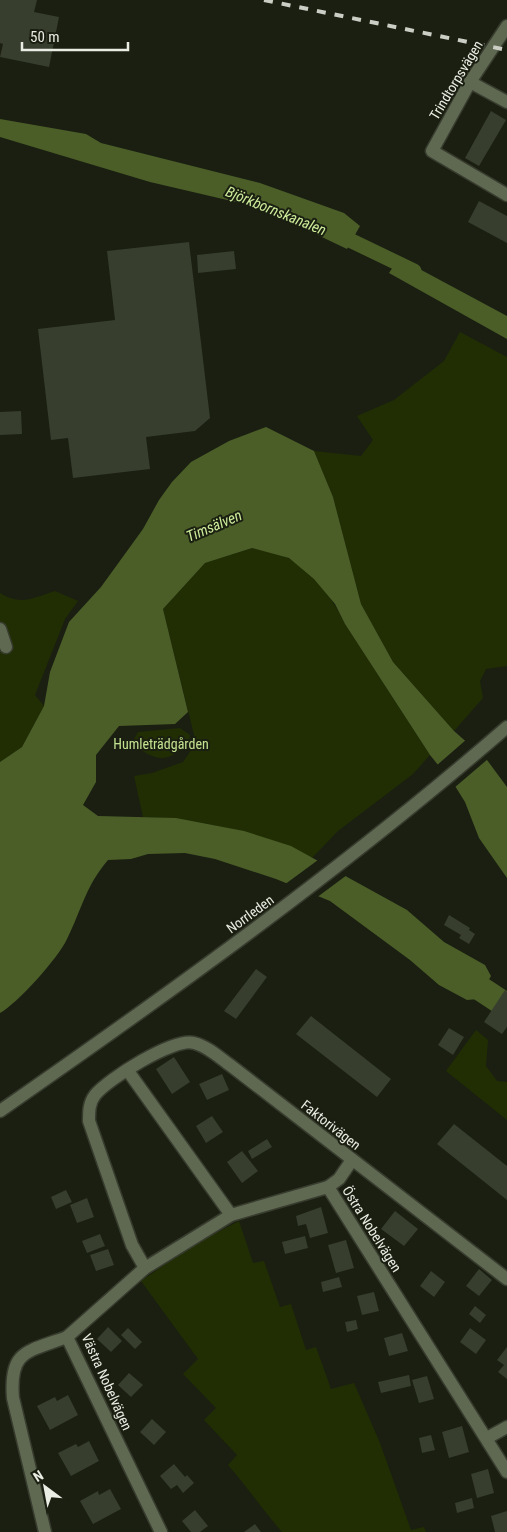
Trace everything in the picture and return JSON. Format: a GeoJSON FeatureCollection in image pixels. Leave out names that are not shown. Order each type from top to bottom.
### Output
{"type":"FeatureCollection","features":[{"type":"Feature","properties":{"kind":"street","name":"Trindtorpsvägen"},"geometry":{"type":"LineString","coordinates":[[507,26],[470,82],[432,151],[507,195]]}},
{"type":"Feature","properties":{"kind":"street"},"geometry":{"type":"LineString","coordinates":[[470,82],[507,102]]}},
{"type":"Feature","properties":{"kind":"street"},"geometry":{"type":"LineString","coordinates":[[0,629],[6,647]]}},
{"type":"Feature","properties":{"kind":"street","name":"Norrleden"},"geometry":{"type":"LineString","coordinates":[[0,1112],[295,900],[434,789],[507,727]]}},
{"type":"Feature","properties":{"kind":"street","name":"Faktorivägen"},"geometry":{"type":"LineString","coordinates":[[128,1071],[155,1052],[175,1044],[194,1042],[230,1065],[507,1279]]}},
{"type":"Feature","properties":{"kind":"street"},"geometry":{"type":"LineString","coordinates":[[145,1268],[132,1244],[89,1121],[89,1107],[96,1095],[128,1071],[231,1215]]}},
{"type":"Feature","properties":{"kind":"street"},"geometry":{"type":"LineString","coordinates":[[328,1187],[339,1179],[352,1160]]}},
{"type":"Feature","properties":{"kind":"street","name":"Östra Nobelvägen"},"geometry":{"type":"LineString","coordinates":[[231,1215],[328,1187],[507,1472]]}},
{"type":"Feature","properties":{"kind":"street","name":"Västra Nobelvägen"},"geometry":{"type":"LineString","coordinates":[[161,1532],[67,1337],[145,1268],[231,1215]]}},
{"type":"Feature","properties":{"kind":"street"},"geometry":{"type":"LineString","coordinates":[[45,1532],[13,1398],[11,1376],[17,1361],[31,1351],[67,1337]]}},
{"type":"Feature","properties":{"kind":"street"},"geometry":{"type":"LineString","coordinates":[[487,1438],[507,1427]]}},
{"type":"Feature","properties":{"kind":"green space"},"geometry":{"type":"Polygon","coordinates":[[[460,332],[507,357],[507,666],[486,669],[480,681],[483,698],[454,731],[393,662],[361,604],[333,497],[314,451],[361,456],[373,440],[357,416],[394,400],[444,361],[460,332]]]}},
{"type":"Feature","properties":{"kind":"green space"},"geometry":{"type":"Polygon","coordinates":[[[252,548],[290,559],[322,587],[430,755],[413,774],[338,831],[311,859],[272,841],[251,834],[208,824],[143,817],[134,776],[152,773],[183,762],[196,743],[163,609],[205,563],[252,548]]]}},
{"type":"Feature","properties":{"kind":"green space"},"geometry":{"type":"Polygon","coordinates":[[[55,591],[78,601],[65,619],[35,695],[44,706],[22,747],[0,762],[0,593],[14,599],[27,600],[55,591]]]}},
{"type":"Feature","properties":{"kind":"green space","name":"Humleträdgården"},"geometry":{"type":"Polygon","coordinates":[[[180,728],[190,735],[189,745],[168,757],[158,758],[146,753],[138,748],[134,739],[138,732],[180,728]]]}},
{"type":"Feature","properties":{"kind":"green space"},"geometry":{"type":"Polygon","coordinates":[[[476,1030],[488,1040],[486,1066],[497,1081],[507,1082],[507,1120],[446,1071],[476,1030]]]}},
{"type":"Feature","properties":{"kind":"green space"},"geometry":{"type":"Polygon","coordinates":[[[239,1221],[253,1263],[264,1261],[280,1307],[291,1304],[306,1350],[316,1347],[331,1389],[354,1383],[380,1443],[411,1530],[424,1527],[426,1532],[282,1532],[228,1465],[237,1455],[204,1420],[216,1408],[183,1374],[198,1359],[141,1281],[193,1245],[239,1221]]]}},
{"type":"Feature","properties":{"kind":"water"},"geometry":{"type":"Polygon","coordinates":[[[0,119],[86,134],[101,143],[260,183],[344,213],[360,226],[347,249],[261,208],[150,182],[0,137],[0,119]]]}},
{"type":"Feature","properties":{"kind":"water"},"geometry":{"type":"Polygon","coordinates":[[[399,258],[507,316],[507,339],[389,273],[399,258]]]}},
{"type":"Feature","properties":{"kind":"water","name":"Timsälven"},"geometry":{"type":"Polygon","coordinates":[[[266,427],[314,451],[333,497],[361,604],[393,662],[454,731],[487,760],[507,787],[507,878],[479,838],[465,802],[455,786],[430,755],[345,624],[335,604],[314,579],[289,558],[252,548],[205,563],[163,609],[188,712],[175,724],[119,726],[96,755],[96,782],[83,805],[98,816],[176,818],[244,831],[291,846],[407,910],[444,942],[485,965],[491,976],[478,999],[467,1000],[439,985],[410,960],[330,901],[276,879],[215,859],[185,853],[148,854],[131,859],[108,860],[89,889],[67,939],[56,957],[17,1000],[0,1013],[0,762],[22,747],[44,706],[50,672],[69,622],[101,587],[143,529],[159,500],[172,482],[191,462],[229,441],[266,427]]]}},
{"type":"Feature","properties":{"kind":"pier"},"geometry":{"type":"Polygon","coordinates":[[[467,739],[488,759],[454,788],[436,766],[467,739]]]}},
{"type":"Feature","properties":{"kind":"pier"},"geometry":{"type":"Polygon","coordinates":[[[318,860],[347,875],[316,898],[284,885],[318,860]]]}},
{"type":"Feature","properties":{"kind":"building"},"geometry":{"type":"Polygon","coordinates":[[[0,0],[37,0],[34,12],[59,17],[49,67],[0,57],[3,44],[0,43],[0,0]]]}},
{"type":"Feature","properties":{"kind":"building"},"geometry":{"type":"Polygon","coordinates":[[[491,111],[506,120],[479,166],[465,158],[491,111]]]}},
{"type":"Feature","properties":{"kind":"building"},"geometry":{"type":"Polygon","coordinates":[[[479,201],[507,216],[507,243],[468,222],[479,201]]]}},
{"type":"Feature","properties":{"kind":"building"},"geometry":{"type":"Polygon","coordinates":[[[189,242],[210,418],[195,431],[146,437],[150,469],[73,478],[68,438],[51,440],[38,329],[115,320],[107,251],[189,242]]]}},
{"type":"Feature","properties":{"kind":"building"},"geometry":{"type":"Polygon","coordinates":[[[234,251],[236,269],[198,273],[197,255],[234,251]]]}},
{"type":"Feature","properties":{"kind":"building"},"geometry":{"type":"Polygon","coordinates":[[[21,411],[22,434],[0,435],[0,412],[21,411]]]}},
{"type":"Feature","properties":{"kind":"building"},"geometry":{"type":"Polygon","coordinates":[[[449,915],[470,928],[469,930],[475,934],[469,944],[459,938],[461,935],[444,925],[449,915]]]}},
{"type":"Feature","properties":{"kind":"building"},"geometry":{"type":"Polygon","coordinates":[[[256,969],[267,977],[236,1019],[224,1011],[256,969]]]}},
{"type":"Feature","properties":{"kind":"building"},"geometry":{"type":"Polygon","coordinates":[[[505,990],[507,992],[507,1027],[502,1034],[484,1022],[505,990]]]}},
{"type":"Feature","properties":{"kind":"building"},"geometry":{"type":"Polygon","coordinates":[[[311,1016],[391,1079],[377,1097],[296,1034],[311,1016]]]}},
{"type":"Feature","properties":{"kind":"building"},"geometry":{"type":"Polygon","coordinates":[[[449,1028],[464,1037],[453,1055],[438,1045],[449,1028]]]}},
{"type":"Feature","properties":{"kind":"building"},"geometry":{"type":"Polygon","coordinates":[[[174,1057],[190,1082],[172,1094],[156,1069],[174,1057]]]}},
{"type":"Feature","properties":{"kind":"building"},"geometry":{"type":"Polygon","coordinates":[[[222,1074],[229,1090],[207,1100],[199,1084],[222,1074]]]}},
{"type":"Feature","properties":{"kind":"building"},"geometry":{"type":"Polygon","coordinates":[[[212,1116],[223,1132],[206,1143],[196,1126],[212,1116]]]}},
{"type":"Feature","properties":{"kind":"building"},"geometry":{"type":"Polygon","coordinates":[[[454,1124],[507,1166],[507,1200],[437,1144],[454,1124]]]}},
{"type":"Feature","properties":{"kind":"building"},"geometry":{"type":"Polygon","coordinates":[[[267,1139],[272,1147],[252,1159],[248,1151],[267,1139]]]}},
{"type":"Feature","properties":{"kind":"building"},"geometry":{"type":"Polygon","coordinates":[[[242,1151],[258,1171],[242,1183],[227,1162],[242,1151]]]}},
{"type":"Feature","properties":{"kind":"building"},"geometry":{"type":"Polygon","coordinates":[[[66,1190],[72,1202],[56,1209],[51,1197],[66,1190]]]}},
{"type":"Feature","properties":{"kind":"building"},"geometry":{"type":"Polygon","coordinates":[[[87,1198],[94,1217],[77,1223],[70,1205],[87,1198]]]}},
{"type":"Feature","properties":{"kind":"building"},"geometry":{"type":"Polygon","coordinates":[[[321,1207],[328,1233],[310,1238],[306,1224],[298,1226],[296,1216],[321,1207]]]}},
{"type":"Feature","properties":{"kind":"building"},"geometry":{"type":"Polygon","coordinates":[[[395,1211],[418,1229],[404,1246],[381,1229],[395,1211]]]}},
{"type":"Feature","properties":{"kind":"building"},"geometry":{"type":"Polygon","coordinates":[[[100,1234],[105,1246],[87,1253],[82,1241],[100,1234]]]}},
{"type":"Feature","properties":{"kind":"building"},"geometry":{"type":"Polygon","coordinates":[[[305,1236],[308,1248],[285,1254],[282,1242],[305,1236]]]}},
{"type":"Feature","properties":{"kind":"building"},"geometry":{"type":"Polygon","coordinates":[[[346,1240],[354,1268],[336,1273],[328,1245],[346,1240]]]}},
{"type":"Feature","properties":{"kind":"building"},"geometry":{"type":"Polygon","coordinates":[[[108,1249],[114,1265],[96,1271],[90,1255],[108,1249]]]}},
{"type":"Feature","properties":{"kind":"building"},"geometry":{"type":"Polygon","coordinates":[[[479,1269],[492,1280],[479,1296],[466,1286],[479,1269]]]}},
{"type":"Feature","properties":{"kind":"building"},"geometry":{"type":"Polygon","coordinates":[[[431,1271],[445,1282],[434,1297],[420,1286],[431,1271]]]}},
{"type":"Feature","properties":{"kind":"building"},"geometry":{"type":"Polygon","coordinates":[[[339,1277],[342,1287],[323,1292],[321,1282],[339,1277]]]}},
{"type":"Feature","properties":{"kind":"building"},"geometry":{"type":"Polygon","coordinates":[[[374,1292],[379,1311],[362,1315],[357,1296],[374,1292]]]}},
{"type":"Feature","properties":{"kind":"building"},"geometry":{"type":"Polygon","coordinates":[[[475,1306],[486,1315],[480,1323],[469,1314],[475,1306]]]}},
{"type":"Feature","properties":{"kind":"building"},"geometry":{"type":"Polygon","coordinates":[[[356,1320],[358,1329],[347,1332],[345,1322],[356,1320]]]}},
{"type":"Feature","properties":{"kind":"building"},"geometry":{"type":"Polygon","coordinates":[[[108,1327],[122,1341],[111,1352],[97,1339],[108,1327]]]}},
{"type":"Feature","properties":{"kind":"building"},"geometry":{"type":"Polygon","coordinates":[[[128,1328],[142,1342],[135,1349],[121,1335],[128,1328]]]}},
{"type":"Feature","properties":{"kind":"building"},"geometry":{"type":"Polygon","coordinates":[[[470,1328],[486,1340],[476,1354],[460,1342],[470,1328]]]}},
{"type":"Feature","properties":{"kind":"building"},"geometry":{"type":"Polygon","coordinates":[[[402,1333],[408,1351],[389,1356],[384,1338],[402,1333]]]}},
{"type":"Feature","properties":{"kind":"building"},"geometry":{"type":"Polygon","coordinates":[[[507,1347],[507,1379],[498,1372],[504,1365],[497,1360],[507,1347]]]}},
{"type":"Feature","properties":{"kind":"building"},"geometry":{"type":"Polygon","coordinates":[[[129,1373],[143,1385],[131,1397],[118,1385],[129,1373]]]}},
{"type":"Feature","properties":{"kind":"building"},"geometry":{"type":"Polygon","coordinates":[[[409,1375],[411,1386],[381,1393],[378,1382],[409,1375]]]}},
{"type":"Feature","properties":{"kind":"building"},"geometry":{"type":"Polygon","coordinates":[[[427,1376],[434,1399],[419,1403],[412,1380],[427,1376]]]}},
{"type":"Feature","properties":{"kind":"building"},"geometry":{"type":"Polygon","coordinates":[[[68,1395],[78,1415],[50,1430],[37,1406],[55,1397],[57,1401],[68,1395]]]}},
{"type":"Feature","properties":{"kind":"building"},"geometry":{"type":"Polygon","coordinates":[[[152,1419],[166,1432],[154,1445],[140,1432],[152,1419]]]}},
{"type":"Feature","properties":{"kind":"building"},"geometry":{"type":"Polygon","coordinates":[[[462,1426],[469,1452],[449,1458],[442,1432],[462,1426]]]}},
{"type":"Feature","properties":{"kind":"building"},"geometry":{"type":"Polygon","coordinates":[[[431,1435],[435,1450],[422,1453],[419,1438],[431,1435]]]}},
{"type":"Feature","properties":{"kind":"building"},"geometry":{"type":"Polygon","coordinates":[[[89,1441],[99,1461],[71,1476],[58,1453],[76,1444],[78,1447],[89,1441]]]}},
{"type":"Feature","properties":{"kind":"building"},"geometry":{"type":"Polygon","coordinates":[[[174,1464],[185,1477],[187,1475],[194,1483],[183,1493],[177,1485],[171,1489],[160,1476],[174,1464]]]}},
{"type":"Feature","properties":{"kind":"building"},"geometry":{"type":"Polygon","coordinates":[[[488,1469],[494,1493],[477,1498],[471,1474],[488,1469]]]}},
{"type":"Feature","properties":{"kind":"building"},"geometry":{"type":"Polygon","coordinates":[[[110,1489],[121,1509],[93,1524],[80,1501],[98,1491],[99,1495],[110,1489]]]}},
{"type":"Feature","properties":{"kind":"building"},"geometry":{"type":"Polygon","coordinates":[[[472,1498],[474,1508],[457,1513],[455,1503],[472,1498]]]}},
{"type":"Feature","properties":{"kind":"building"},"geometry":{"type":"Polygon","coordinates":[[[195,1510],[208,1526],[200,1532],[191,1532],[182,1521],[195,1510]]]}},
{"type":"Feature","properties":{"kind":"building"},"geometry":{"type":"Polygon","coordinates":[[[507,1511],[507,1532],[495,1532],[491,1516],[507,1511]]]}},
{"type":"Feature","properties":{"kind":"building"},"geometry":{"type":"Polygon","coordinates":[[[255,1524],[261,1532],[244,1532],[255,1524]]]}},
{"type":"Feature","properties":{"kind":"waterway","name":"Björkbornskanalen"},"geometry":{"type":"LineString","coordinates":[[333,232],[414,271]]}},
{"type":"Feature","properties":{"kind":"waterway"},"geometry":{"type":"LineString","coordinates":[[454,971],[507,1006]]}},
{"type":"Feature","properties":{"kind":"railway"},"geometry":{"type":"LineString","coordinates":[[264,0],[507,50]]}}]}
